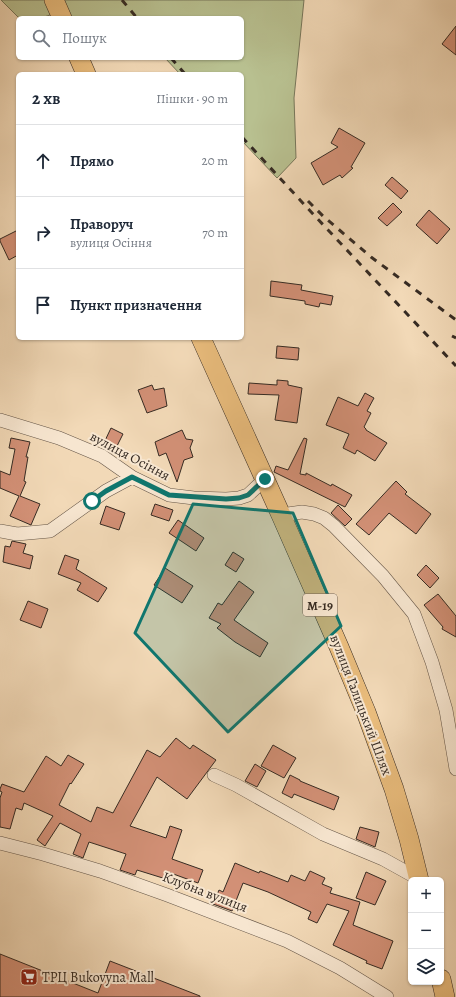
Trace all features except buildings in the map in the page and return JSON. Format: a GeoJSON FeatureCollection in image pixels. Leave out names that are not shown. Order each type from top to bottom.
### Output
{"type":"FeatureCollection","features":[{"type":"Feature","properties":{"kind":"highway"},"geometry":{"type":"LineString","coordinates":[[54,0],[61,16]]}},
{"type":"Feature","properties":{"kind":"highway"},"geometry":{"type":"LineString","coordinates":[[80,60],[85,72]]}},
{"type":"Feature","properties":{"kind":"highway","name":"вулиця Галицький Шлях"},"geometry":{"type":"LineString","coordinates":[[202,340],[281,514],[366,712],[394,789],[418,877]]}},
{"type":"Feature","properties":{"kind":"highway"},"geometry":{"type":"LineString","coordinates":[[442,985],[445,997]]}},
{"type":"Feature","properties":{"kind":"street","name":"вулиця Осіння"},"geometry":{"type":"LineString","coordinates":[[0,420],[59,438],[102,456],[132,477],[169,495],[226,499],[239,498],[248,495],[265,479]]}},
{"type":"Feature","properties":{"kind":"street"},"geometry":{"type":"LineString","coordinates":[[0,532],[17,534],[50,531],[106,491],[132,477]]}},
{"type":"Feature","properties":{"kind":"street"},"geometry":{"type":"LineString","coordinates":[[281,514],[302,512],[314,514],[324,518],[334,526],[383,576],[414,614],[451,712],[456,769]]}},
{"type":"Feature","properties":{"kind":"street"},"geometry":{"type":"LineString","coordinates":[[214,775],[236,785],[323,834],[383,860],[414,877]]}},
{"type":"Feature","properties":{"kind":"street","name":"Клубна вулиця"},"geometry":{"type":"LineString","coordinates":[[0,843],[100,871],[287,941],[340,968],[387,997]]}},
{"type":"Feature","properties":{"kind":"highlighted area"},"geometry":{"type":"Polygon","coordinates":[[[193,504],[293,513],[341,626],[228,732],[135,633],[193,504]]]}},
{"type":"Feature","properties":{"kind":"green space"},"geometry":{"type":"Polygon","coordinates":[[[1,0],[304,0],[294,98],[296,158],[277,178],[244,143],[244,72],[178,72],[167,60],[244,60],[244,16],[58,16],[56,13],[47,16],[17,16],[1,0]]]}},
{"type":"Feature","properties":{"kind":"railway"},"geometry":{"type":"LineString","coordinates":[[122,0],[135,16]]}},
{"type":"Feature","properties":{"kind":"railway"},"geometry":{"type":"LineString","coordinates":[[173,60],[183,72]]}},
{"type":"Feature","properties":{"kind":"railway"},"geometry":{"type":"LineString","coordinates":[[244,139],[456,366]]}},
{"type":"Feature","properties":{"kind":"railway"},"geometry":{"type":"LineString","coordinates":[[308,201],[323,216],[371,257],[456,320]]}},
{"type":"Feature","properties":{"kind":"railway"},"geometry":{"type":"LineString","coordinates":[[452,336],[456,338]]}},
{"type":"Feature","properties":{"kind":"place","name":"ТРЦ Bukovyna Mall"},"geometry":{"type":"Point","coordinates":[29,977]}},
{"type":"Feature","properties":{"kind":"route"},"geometry":{"type":"LineString","coordinates":[[92,501],[106,491],[132,477],[169,495],[194,498],[226,499],[239,498],[248,495],[265,479]]}}]}
